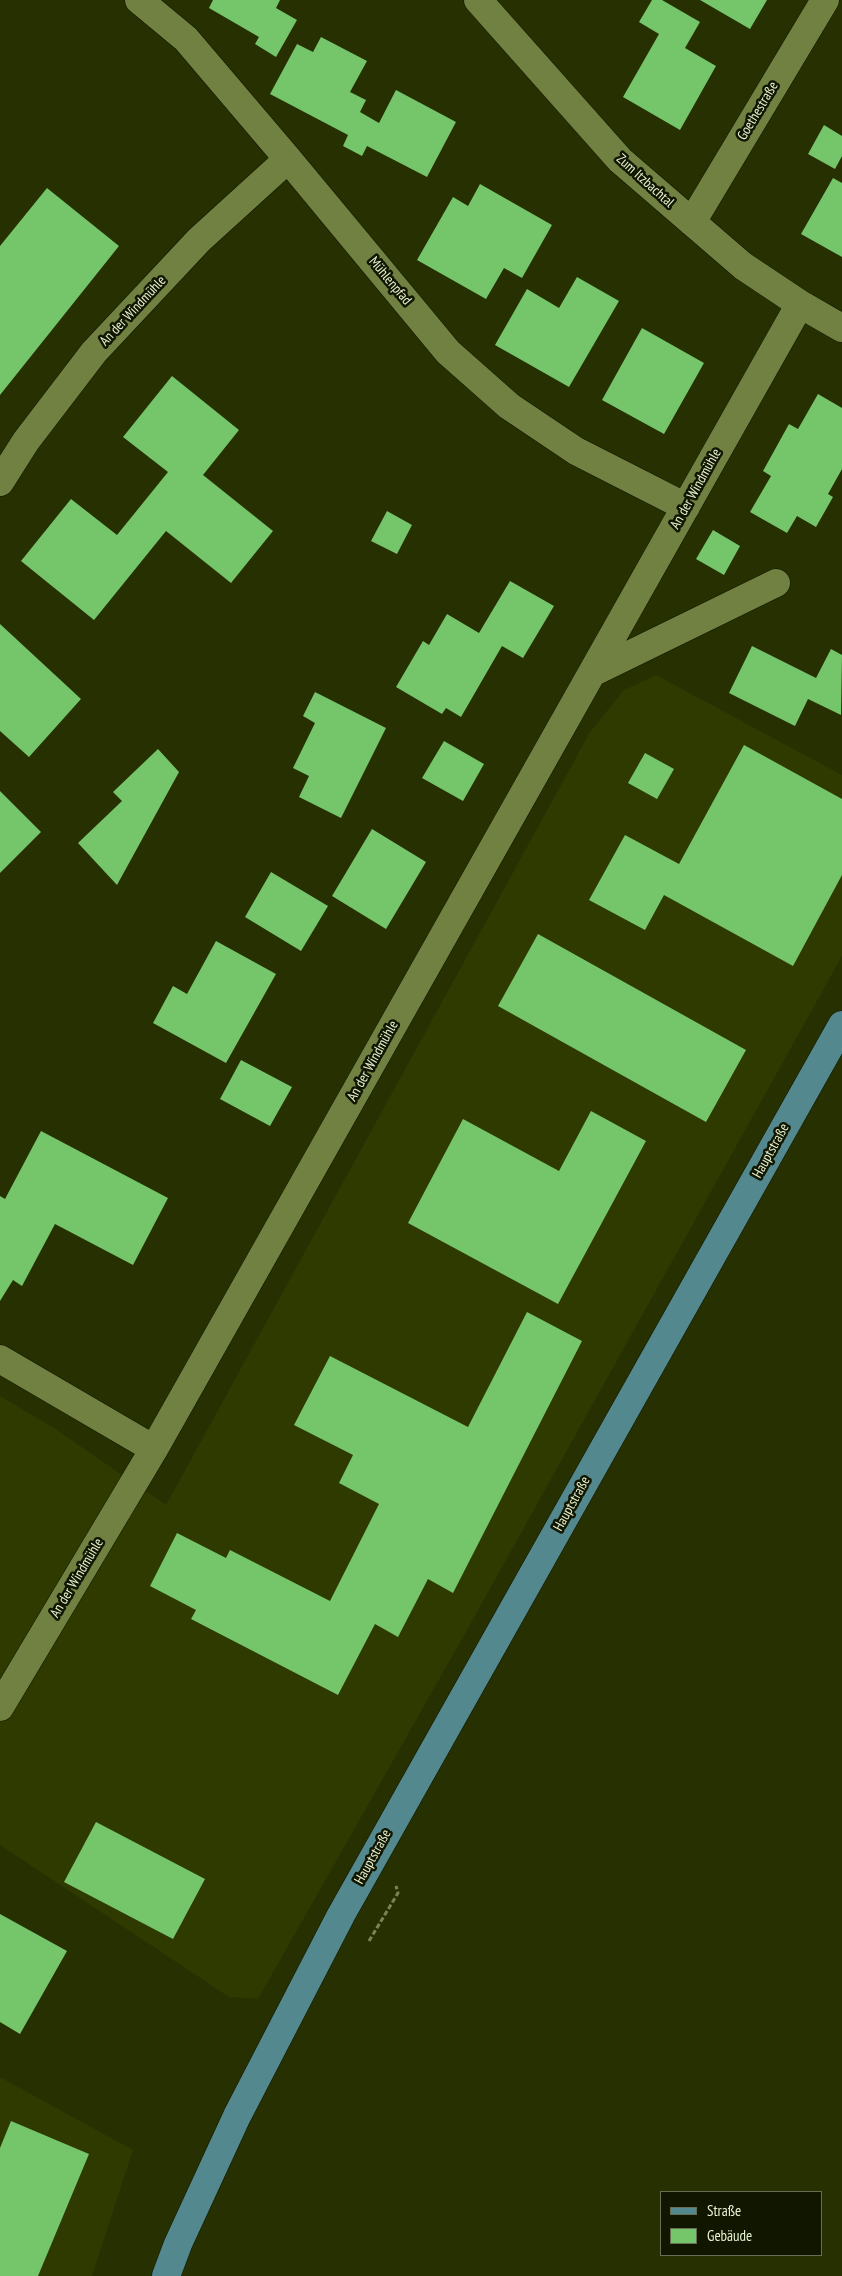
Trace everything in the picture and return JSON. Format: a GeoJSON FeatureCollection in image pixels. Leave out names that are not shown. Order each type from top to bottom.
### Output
{"type":"FeatureCollection","features":[{"type":"Feature","properties":{"kind":"main road","name":"Hauptstraße"},"geometry":{"type":"LineString","coordinates":[[166,2276],[178,2244],[237,2116],[341,1915],[842,1025]]}},
{"type":"Feature","properties":{"kind":"street","name":"Mühlenpfad"},"geometry":{"type":"LineString","coordinates":[[139,0],[186,39],[448,352],[509,406],[576,451],[686,507]]}},
{"type":"Feature","properties":{"kind":"street","name":"Zum Itzbachtal"},"geometry":{"type":"LineString","coordinates":[[478,0],[620,160],[744,266],[800,304],[842,328]]}},
{"type":"Feature","properties":{"kind":"street","name":"Goethestraße"},"geometry":{"type":"LineString","coordinates":[[692,222],[825,0]]}},
{"type":"Feature","properties":{"kind":"street","name":"An der Windmühle"},"geometry":{"type":"LineString","coordinates":[[0,482],[26,441],[94,352],[199,240],[288,159]]}},
{"type":"Feature","properties":{"kind":"street","name":"An der Windmühle"},"geometry":{"type":"LineString","coordinates":[[0,1707],[154,1449],[800,304]]}},
{"type":"Feature","properties":{"kind":"street"},"geometry":{"type":"LineString","coordinates":[[592,673],[776,583]]}},
{"type":"Feature","properties":{"kind":"street"},"geometry":{"type":"LineString","coordinates":[[0,1359],[154,1449]]}},
{"type":"Feature","properties":{"kind":"shaded area"},"geometry":{"type":"Polygon","coordinates":[[[656,675],[842,775],[842,956],[466,1632],[258,1999],[229,1997],[0,1845],[0,1396],[54,1428],[166,1505],[590,732],[624,690],[656,675]]]}},
{"type":"Feature","properties":{"kind":"shaded area"},"geometry":{"type":"Polygon","coordinates":[[[0,2077],[133,2150],[92,2276],[0,2276],[0,2077]]]}},
{"type":"Feature","properties":{"kind":"building"},"geometry":{"type":"Polygon","coordinates":[[[213,0],[280,0],[276,8],[297,20],[276,57],[255,44],[259,37],[209,8],[213,0]]]}},
{"type":"Feature","properties":{"kind":"building"},"geometry":{"type":"Polygon","coordinates":[[[652,0],[662,0],[700,22],[685,48],[716,66],[680,130],[623,97],[659,34],[639,22],[652,0]]]}},
{"type":"Feature","properties":{"kind":"building"},"geometry":{"type":"Polygon","coordinates":[[[700,0],[767,0],[750,29],[700,0]]]}},
{"type":"Feature","properties":{"kind":"building"},"geometry":{"type":"Polygon","coordinates":[[[321,37],[367,61],[350,92],[366,100],[360,112],[379,123],[396,90],[456,122],[427,177],[367,146],[362,156],[343,146],[348,135],[270,94],[297,44],[313,52],[321,37]]]}},
{"type":"Feature","properties":{"kind":"building"},"geometry":{"type":"Polygon","coordinates":[[[824,125],[842,136],[842,156],[835,169],[808,154],[824,125]]]}},
{"type":"Feature","properties":{"kind":"building"},"geometry":{"type":"Polygon","coordinates":[[[833,178],[842,183],[842,257],[801,234],[833,178]]]}},
{"type":"Feature","properties":{"kind":"building"},"geometry":{"type":"Polygon","coordinates":[[[480,184],[552,225],[522,278],[504,268],[486,299],[417,260],[453,197],[468,206],[480,184]]]}},
{"type":"Feature","properties":{"kind":"building"},"geometry":{"type":"Polygon","coordinates":[[[47,188],[119,246],[0,395],[0,246],[47,188]]]}},
{"type":"Feature","properties":{"kind":"building"},"geometry":{"type":"Polygon","coordinates":[[[577,277],[619,301],[569,387],[495,345],[527,289],[559,308],[577,277]]]}},
{"type":"Feature","properties":{"kind":"building"},"geometry":{"type":"Polygon","coordinates":[[[642,328],[704,363],[664,434],[602,400],[642,328]]]}},
{"type":"Feature","properties":{"kind":"building"},"geometry":{"type":"Polygon","coordinates":[[[172,376],[239,430],[203,475],[273,531],[231,583],[166,531],[94,620],[21,561],[71,499],[117,535],[168,472],[123,437],[172,376]]]}},
{"type":"Feature","properties":{"kind":"building"},"geometry":{"type":"Polygon","coordinates":[[[818,394],[842,408],[842,469],[828,494],[833,497],[816,527],[797,516],[787,533],[750,512],[771,476],[763,471],[789,424],[798,429],[818,394]]]}},
{"type":"Feature","properties":{"kind":"building"},"geometry":{"type":"Polygon","coordinates":[[[387,511],[412,525],[397,554],[371,541],[387,511]]]}},
{"type":"Feature","properties":{"kind":"building"},"geometry":{"type":"Polygon","coordinates":[[[713,530],[740,546],[724,575],[696,559],[713,530]]]}},
{"type":"Feature","properties":{"kind":"building"},"geometry":{"type":"Polygon","coordinates":[[[510,581],[554,606],[523,658],[502,646],[461,717],[446,708],[442,714],[396,687],[423,641],[429,645],[447,614],[479,633],[510,581]]]}},
{"type":"Feature","properties":{"kind":"building"},"geometry":{"type":"Polygon","coordinates":[[[0,624],[81,699],[29,757],[0,731],[0,624]]]}},
{"type":"Feature","properties":{"kind":"building"},"geometry":{"type":"Polygon","coordinates":[[[752,646],[816,678],[831,649],[842,655],[841,715],[808,699],[795,726],[729,693],[752,646]]]}},
{"type":"Feature","properties":{"kind":"building"},"geometry":{"type":"Polygon","coordinates":[[[315,692],[386,728],[341,818],[299,797],[309,776],[293,768],[315,723],[303,716],[315,692]]]}},
{"type":"Feature","properties":{"kind":"building"},"geometry":{"type":"Polygon","coordinates":[[[444,741],[484,764],[463,801],[422,778],[444,741]]]}},
{"type":"Feature","properties":{"kind":"building"},"geometry":{"type":"Polygon","coordinates":[[[744,745],[842,799],[842,875],[793,966],[664,895],[645,930],[589,900],[625,835],[679,864],[744,745]]]}},
{"type":"Feature","properties":{"kind":"building"},"geometry":{"type":"Polygon","coordinates":[[[158,749],[179,772],[117,885],[78,843],[122,801],[113,792],[158,749]]]}},
{"type":"Feature","properties":{"kind":"building"},"geometry":{"type":"Polygon","coordinates":[[[645,753],[674,769],[657,799],[628,783],[645,753]]]}},
{"type":"Feature","properties":{"kind":"building"},"geometry":{"type":"Polygon","coordinates":[[[0,791],[41,832],[0,873],[0,791]]]}},
{"type":"Feature","properties":{"kind":"building"},"geometry":{"type":"Polygon","coordinates":[[[372,829],[426,862],[386,929],[332,896],[372,829]]]}},
{"type":"Feature","properties":{"kind":"building"},"geometry":{"type":"Polygon","coordinates":[[[271,872],[328,906],[301,951],[245,917],[271,872]]]}},
{"type":"Feature","properties":{"kind":"building"},"geometry":{"type":"Polygon","coordinates":[[[538,934],[746,1050],[706,1122],[498,1006],[538,934]]]}},
{"type":"Feature","properties":{"kind":"building"},"geometry":{"type":"Polygon","coordinates":[[[216,941],[276,974],[226,1063],[153,1023],[173,986],[187,994],[216,941]]]}},
{"type":"Feature","properties":{"kind":"building"},"geometry":{"type":"Polygon","coordinates":[[[241,1060],[292,1087],[270,1126],[220,1099],[241,1060]]]}},
{"type":"Feature","properties":{"kind":"building"},"geometry":{"type":"Polygon","coordinates":[[[591,1111],[646,1141],[558,1304],[408,1223],[463,1119],[559,1171],[591,1111]]]}},
{"type":"Feature","properties":{"kind":"building"},"geometry":{"type":"Polygon","coordinates":[[[41,1131],[168,1198],[133,1265],[55,1224],[22,1286],[13,1280],[0,1301],[0,1196],[5,1199],[41,1131]]]}},
{"type":"Feature","properties":{"kind":"building"},"geometry":{"type":"Polygon","coordinates":[[[527,1312],[582,1341],[453,1593],[428,1579],[398,1637],[375,1624],[338,1695],[191,1619],[196,1610],[150,1586],[177,1533],[226,1558],[230,1550],[330,1601],[379,1504],[339,1483],[353,1455],[294,1425],[330,1356],[468,1427],[527,1312]]]}},
{"type":"Feature","properties":{"kind":"building"},"geometry":{"type":"Polygon","coordinates":[[[96,1822],[205,1879],[173,1939],[64,1882],[96,1822]]]}},
{"type":"Feature","properties":{"kind":"building"},"geometry":{"type":"Polygon","coordinates":[[[0,1914],[67,1951],[20,2034],[0,2022],[0,1914]]]}},
{"type":"Feature","properties":{"kind":"building"},"geometry":{"type":"Polygon","coordinates":[[[11,2121],[89,2154],[38,2276],[0,2276],[0,2148],[11,2121]]]}}]}
